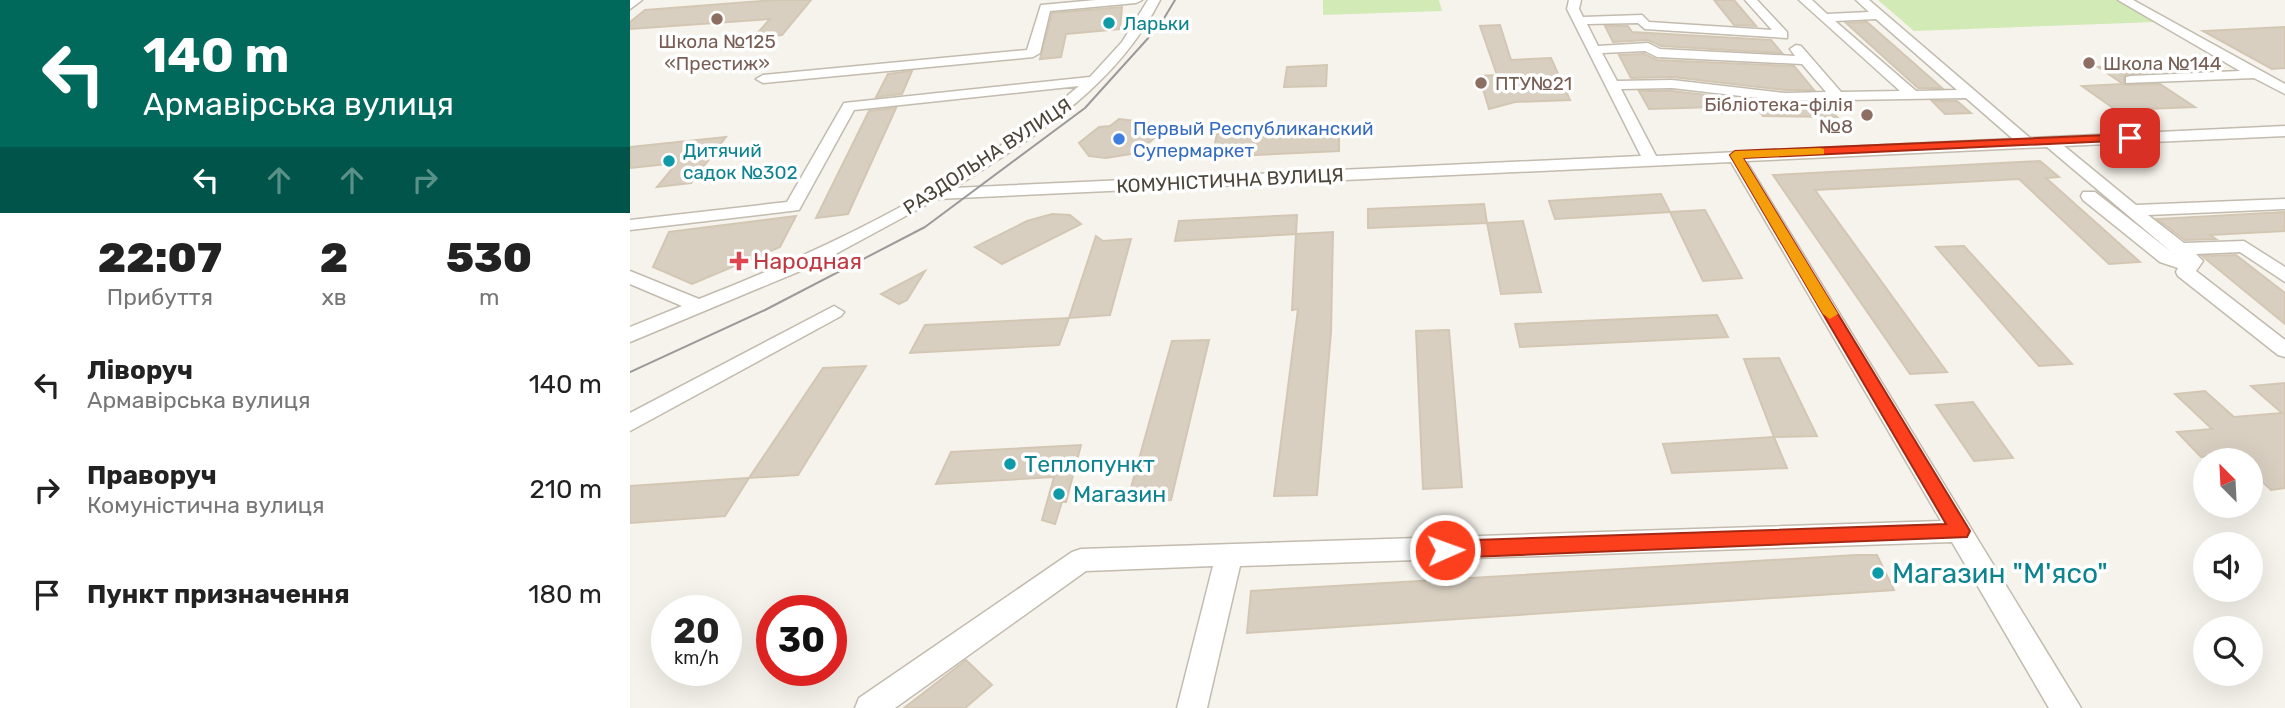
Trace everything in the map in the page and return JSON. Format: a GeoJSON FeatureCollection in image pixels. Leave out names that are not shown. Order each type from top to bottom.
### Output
{"type":"FeatureCollection","features":[{"type":"Feature","properties":{"kind":"street"},"geometry":{"type":"LineString","coordinates":[[630,5],[636,0]]}},
{"type":"Feature","properties":{"kind":"street"},"geometry":{"type":"LineString","coordinates":[[763,79],[1033,53],[1045,8],[1136,0]]}},
{"type":"Feature","properties":{"kind":"street","name":"РАЗДОЛЬНА ВУЛИЦЯ"},"geometry":{"type":"LineString","coordinates":[[630,335],[835,248],[936,194],[1063,110],[1093,80],[1146,18],[1154,0]]}},
{"type":"Feature","properties":{"kind":"street"},"geometry":{"type":"LineString","coordinates":[[1575,0],[1573,9],[1650,159]]}},
{"type":"Feature","properties":{"kind":"street"},"geometry":{"type":"LineString","coordinates":[[1751,0],[1836,96]]}},
{"type":"Feature","properties":{"kind":"street"},"geometry":{"type":"LineString","coordinates":[[1805,0],[1913,96]]}},
{"type":"Feature","properties":{"kind":"street"},"geometry":{"type":"LineString","coordinates":[[1862,0],[2025,142]]}},
{"type":"Feature","properties":{"kind":"street"},"geometry":{"type":"LineString","coordinates":[[2124,0],[2285,90]]}},
{"type":"Feature","properties":{"kind":"street"},"geometry":{"type":"LineString","coordinates":[[1824,18],[1880,15]]}},
{"type":"Feature","properties":{"kind":"street"},"geometry":{"type":"LineString","coordinates":[[1579,21],[1642,19],[1645,25],[1783,35]]}},
{"type":"Feature","properties":{"kind":"street"},"geometry":{"type":"LineString","coordinates":[[1594,50],[1648,47],[1657,53],[1805,60]]}},
{"type":"Feature","properties":{"kind":"street"},"geometry":{"type":"LineString","coordinates":[[2132,80],[2255,74]]}},
{"type":"Feature","properties":{"kind":"street"},"geometry":{"type":"LineString","coordinates":[[630,225],[793,206],[849,106],[1093,80]]}},
{"type":"Feature","properties":{"kind":"street"},"geometry":{"type":"LineString","coordinates":[[1612,85],[1672,84],[1785,97],[1970,94]]}},
{"type":"Feature","properties":{"kind":"street","name":"КОМУНІСТИЧНА ВУЛИЦЯ"},"geometry":{"type":"LineString","coordinates":[[936,194],[2285,131]]}},
{"type":"Feature","properties":{"kind":"street"},"geometry":{"type":"LineString","coordinates":[[2265,132],[2285,144]]}},
{"type":"Feature","properties":{"kind":"street"},"geometry":{"type":"LineString","coordinates":[[2049,141],[2194,261],[2185,272],[2285,350]]}},
{"type":"Feature","properties":{"kind":"street"},"geometry":{"type":"LineString","coordinates":[[1735,155],[2066,708]]}},
{"type":"Feature","properties":{"kind":"street"},"geometry":{"type":"LineString","coordinates":[[2089,196],[2167,258],[2190,266]]}},
{"type":"Feature","properties":{"kind":"street"},"geometry":{"type":"LineString","coordinates":[[2132,210],[2285,204]]}},
{"type":"Feature","properties":{"kind":"street"},"geometry":{"type":"LineString","coordinates":[[2179,249],[2244,246],[2285,276]]}},
{"type":"Feature","properties":{"kind":"street"},"geometry":{"type":"LineString","coordinates":[[630,277],[698,306]]}},
{"type":"Feature","properties":{"kind":"street"},"geometry":{"type":"LineString","coordinates":[[630,423],[834,312]]}},
{"type":"Feature","properties":{"kind":"street"},"geometry":{"type":"LineString","coordinates":[[870,708],[1081,560],[1960,531]]}},
{"type":"Feature","properties":{"kind":"street"},"geometry":{"type":"LineString","coordinates":[[1192,708],[1228,557]]}},
{"type":"Feature","properties":{"kind":"green space"},"geometry":{"type":"Polygon","coordinates":[[[1323,0],[1439,0],[1442,11],[1323,15],[1323,0]]]}},
{"type":"Feature","properties":{"kind":"green space"},"geometry":{"type":"Polygon","coordinates":[[[1878,0],[2117,0],[2156,22],[1914,31],[1878,0]]]}},
{"type":"Feature","properties":{"kind":"building"},"geometry":{"type":"Polygon","coordinates":[[[775,0],[811,0],[782,35],[753,38],[770,19],[630,29],[630,22],[645,10],[775,0]]]}},
{"type":"Feature","properties":{"kind":"building"},"geometry":{"type":"Polygon","coordinates":[[[1714,0],[1734,0],[1756,26],[1734,25],[1714,0]]]}},
{"type":"Feature","properties":{"kind":"building"},"geometry":{"type":"Polygon","coordinates":[[[1122,7],[1120,29],[1066,34],[1061,57],[1040,59],[1052,13],[1122,7]]]}},
{"type":"Feature","properties":{"kind":"building"},"geometry":{"type":"Polygon","coordinates":[[[1867,22],[1942,88],[1918,88],[1846,23],[1867,22]]]}},
{"type":"Feature","properties":{"kind":"building"},"geometry":{"type":"Polygon","coordinates":[[[1500,25],[1511,60],[1551,58],[1570,100],[1515,102],[1489,109],[1479,76],[1497,75],[1480,26],[1500,25]]]}},
{"type":"Feature","properties":{"kind":"building"},"geometry":{"type":"Polygon","coordinates":[[[1605,26],[1628,26],[1632,32],[1771,40],[1782,53],[1661,46],[1648,40],[1613,42],[1605,26]]]}},
{"type":"Feature","properties":{"kind":"building"},"geometry":{"type":"Polygon","coordinates":[[[2285,27],[2285,68],[2272,69],[2203,31],[2285,27]]]}},
{"type":"Feature","properties":{"kind":"building"},"geometry":{"type":"Polygon","coordinates":[[[1644,54],[1657,60],[1794,66],[1814,90],[1785,90],[1672,77],[1631,78],[1619,55],[1644,54]]]}},
{"type":"Feature","properties":{"kind":"building"},"geometry":{"type":"Polygon","coordinates":[[[1327,65],[1326,86],[1284,87],[1287,67],[1327,65]]]}},
{"type":"Feature","properties":{"kind":"building"},"geometry":{"type":"Polygon","coordinates":[[[2130,66],[2142,73],[2124,75],[2124,85],[2160,84],[2195,107],[2116,110],[2082,86],[2123,84],[2098,67],[2130,66]]]}},
{"type":"Feature","properties":{"kind":"building"},"geometry":{"type":"Polygon","coordinates":[[[912,71],[902,94],[876,97],[888,74],[912,71]]]}},
{"type":"Feature","properties":{"kind":"building"},"geometry":{"type":"Polygon","coordinates":[[[1639,91],[1672,91],[1785,104],[1825,103],[1837,117],[1763,116],[1759,111],[1721,113],[1716,107],[1649,109],[1639,91]]]}},
{"type":"Feature","properties":{"kind":"building"},"geometry":{"type":"Polygon","coordinates":[[[1932,101],[1957,101],[1971,113],[1945,114],[1932,101]]]}},
{"type":"Feature","properties":{"kind":"building"},"geometry":{"type":"Polygon","coordinates":[[[896,108],[848,214],[816,218],[869,111],[896,108]]]}},
{"type":"Feature","properties":{"kind":"building","name":"Первый Республиканский Супермаркет"},"geometry":{"type":"Polygon","coordinates":[[[1119,119],[1159,124],[1153,130],[1158,135],[1137,153],[1106,158],[1089,156],[1079,143],[1099,127],[1110,126],[1119,119]]]}},
{"type":"Feature","properties":{"kind":"building"},"geometry":{"type":"Polygon","coordinates":[[[1339,129],[1339,151],[1212,157],[1217,134],[1339,129]]]}},
{"type":"Feature","properties":{"kind":"building","name":"Дитячий садок №302"},"geometry":{"type":"Polygon","coordinates":[[[726,137],[691,183],[657,187],[677,163],[630,168],[630,147],[726,137]]]}},
{"type":"Feature","properties":{"kind":"building"},"geometry":{"type":"Polygon","coordinates":[[[2040,161],[2059,177],[2046,178],[2140,262],[2109,264],[2019,179],[1815,190],[1947,372],[1910,374],[1773,175],[2040,161]]]}},
{"type":"Feature","properties":{"kind":"building"},"geometry":{"type":"Polygon","coordinates":[[[1661,194],[1670,212],[1555,219],[1549,201],[1661,194]]]}},
{"type":"Feature","properties":{"kind":"building"},"geometry":{"type":"Polygon","coordinates":[[[1484,204],[1487,223],[1368,228],[1368,209],[1484,204]]]}},
{"type":"Feature","properties":{"kind":"building"},"geometry":{"type":"Polygon","coordinates":[[[1705,210],[1742,278],[1703,281],[1670,212],[1705,210]]]}},
{"type":"Feature","properties":{"kind":"building"},"geometry":{"type":"Polygon","coordinates":[[[2285,212],[2285,231],[2210,235],[2216,239],[2185,240],[2157,219],[2285,212]]]}},
{"type":"Feature","properties":{"kind":"building"},"geometry":{"type":"Polygon","coordinates":[[[1052,214],[1070,215],[1081,224],[1002,264],[975,247],[1027,221],[1052,214]]]}},
{"type":"Feature","properties":{"kind":"building"},"geometry":{"type":"Polygon","coordinates":[[[1297,215],[1296,234],[1175,241],[1179,221],[1297,215]]]}},
{"type":"Feature","properties":{"kind":"building"},"geometry":{"type":"Polygon","coordinates":[[[796,216],[780,247],[692,284],[653,267],[669,232],[796,216]]]}},
{"type":"Feature","properties":{"kind":"building"},"geometry":{"type":"Polygon","coordinates":[[[1523,221],[1541,292],[1501,294],[1487,223],[1523,221]]]}},
{"type":"Feature","properties":{"kind":"building"},"geometry":{"type":"Polygon","coordinates":[[[1333,232],[1331,332],[1317,495],[1274,496],[1298,309],[1292,310],[1296,234],[1333,232]]]}},
{"type":"Feature","properties":{"kind":"building"},"geometry":{"type":"Polygon","coordinates":[[[1096,236],[1103,241],[1131,239],[1110,315],[1069,318],[1096,236]]]}},
{"type":"Feature","properties":{"kind":"building"},"geometry":{"type":"Polygon","coordinates":[[[1964,246],[2072,364],[2039,366],[1936,247],[1964,246]]]}},
{"type":"Feature","properties":{"kind":"building"},"geometry":{"type":"Polygon","coordinates":[[[2236,255],[2285,293],[2285,324],[2202,256],[2236,255]]]}},
{"type":"Feature","properties":{"kind":"building"},"geometry":{"type":"Polygon","coordinates":[[[925,271],[907,300],[899,304],[881,294],[925,271]]]}},
{"type":"Feature","properties":{"kind":"building"},"geometry":{"type":"Polygon","coordinates":[[[1717,315],[1728,337],[1520,347],[1515,324],[1717,315]]]}},
{"type":"Feature","properties":{"kind":"building"},"geometry":{"type":"Polygon","coordinates":[[[1069,318],[1059,345],[910,353],[925,325],[1069,318]]]}},
{"type":"Feature","properties":{"kind":"building"},"geometry":{"type":"Polygon","coordinates":[[[1449,330],[1462,487],[1423,489],[1416,331],[1449,330]]]}},
{"type":"Feature","properties":{"kind":"building"},"geometry":{"type":"Polygon","coordinates":[[[1209,340],[1171,500],[1127,502],[1172,341],[1209,340]]]}},
{"type":"Feature","properties":{"kind":"building"},"geometry":{"type":"Polygon","coordinates":[[[1779,358],[1817,436],[1774,437],[1744,359],[1779,358]]]}},
{"type":"Feature","properties":{"kind":"building"},"geometry":{"type":"Polygon","coordinates":[[[866,366],[798,475],[749,478],[823,368],[866,366]]]}},
{"type":"Feature","properties":{"kind":"building"},"geometry":{"type":"Polygon","coordinates":[[[2285,383],[2285,488],[2271,490],[2263,482],[2263,448],[2193,449],[2177,432],[2212,429],[2175,394],[2205,391],[2234,417],[2282,413],[2251,386],[2285,383]]]}},
{"type":"Feature","properties":{"kind":"building"},"geometry":{"type":"Polygon","coordinates":[[[1973,402],[2013,458],[1974,461],[1936,405],[1973,402]]]}},
{"type":"Feature","properties":{"kind":"building"},"geometry":{"type":"Polygon","coordinates":[[[1774,437],[1787,468],[1672,473],[1663,444],[1774,437]]]}},
{"type":"Feature","properties":{"kind":"building","name":"Теплопункт"},"geometry":{"type":"Polygon","coordinates":[[[1081,445],[1066,502],[1062,502],[1055,524],[1042,520],[1054,477],[936,484],[951,452],[1081,445]]]}},
{"type":"Feature","properties":{"kind":"building"},"geometry":{"type":"Polygon","coordinates":[[[749,478],[725,516],[630,523],[630,486],[749,478]]]}},
{"type":"Feature","properties":{"kind":"building"},"geometry":{"type":"Polygon","coordinates":[[[1877,555],[1894,590],[1247,633],[1251,591],[1877,555]]]}},
{"type":"Feature","properties":{"kind":"building"},"geometry":{"type":"Polygon","coordinates":[[[966,660],[992,685],[965,708],[904,708],[966,660]]]}},
{"type":"Feature","properties":{"kind":"tram line"},"geometry":{"type":"LineString","coordinates":[[630,372],[765,310],[925,227],[1085,108],[1160,25],[1175,0]]}},
{"type":"Feature","properties":{"kind":"slow traffic"},"geometry":{"type":"LineString","coordinates":[[1820,151],[1735,155],[1830,314]]}},
{"type":"Feature","properties":{"kind":"place","name":"Школа №125 «Престиж»"},"geometry":{"type":"Point","coordinates":[717,19]}},
{"type":"Feature","properties":{"kind":"place","name":"Ларьки"},"geometry":{"type":"Point","coordinates":[1109,23]}},
{"type":"Feature","properties":{"kind":"place","name":"Школа №144"},"geometry":{"type":"Point","coordinates":[2089,63]}},
{"type":"Feature","properties":{"kind":"place","name":"ПТУ№21"},"geometry":{"type":"Point","coordinates":[1481,83]}},
{"type":"Feature","properties":{"kind":"place","name":"Бібліотека-філія №8"},"geometry":{"type":"Point","coordinates":[1867,115]}},
{"type":"Feature","properties":{"kind":"place","name":"Первый Республиканский Супермаркет"},"geometry":{"type":"Point","coordinates":[1119,139]}},
{"type":"Feature","properties":{"kind":"place","name":"Дитячий садок №302"},"geometry":{"type":"Point","coordinates":[669,161]}},
{"type":"Feature","properties":{"kind":"place","name":"Народная"},"geometry":{"type":"Point","coordinates":[739,261]}},
{"type":"Feature","properties":{"kind":"place","name":"Теплопункт"},"geometry":{"type":"Point","coordinates":[1010,464]}},
{"type":"Feature","properties":{"kind":"place","name":"Магазин"},"geometry":{"type":"Point","coordinates":[1059,494]}},
{"type":"Feature","properties":{"kind":"place","name":"Магазин \"М'ясо\""},"geometry":{"type":"Point","coordinates":[1878,573]}},
{"type":"Feature","properties":{"kind":"route"},"geometry":{"type":"LineString","coordinates":[[1445,550],[1960,531],[1735,155],[2130,138]]}}]}
